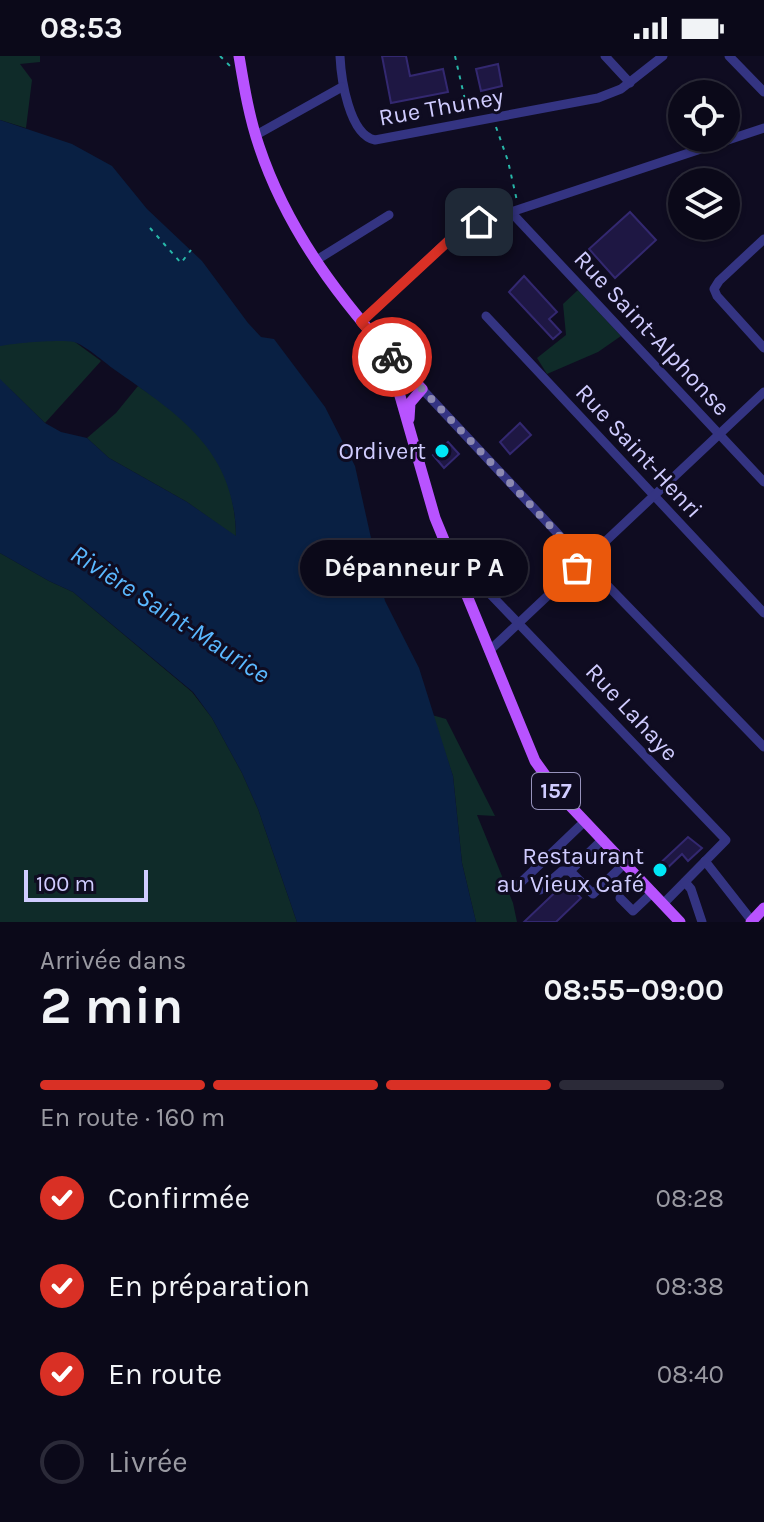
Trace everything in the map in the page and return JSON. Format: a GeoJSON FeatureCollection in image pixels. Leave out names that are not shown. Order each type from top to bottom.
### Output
{"type":"FeatureCollection","features":[{"type":"Feature","properties":{"kind":"main road","name":"157"},"geometry":{"type":"LineString","coordinates":[[239,56],[256,135],[280,199],[315,261],[361,322],[422,389]]}},
{"type":"Feature","properties":{"kind":"main road","name":"157"},"geometry":{"type":"LineString","coordinates":[[378,342],[396,384],[425,489],[447,549],[535,761],[553,788],[680,922]]}},
{"type":"Feature","properties":{"kind":"main road"},"geometry":{"type":"LineString","coordinates":[[409,423],[410,403],[422,389]]}},
{"type":"Feature","properties":{"kind":"main road"},"geometry":{"type":"LineString","coordinates":[[751,922],[764,908]]}},
{"type":"Feature","properties":{"kind":"street"},"geometry":{"type":"LineString","coordinates":[[256,135],[342,87],[340,56]]}},
{"type":"Feature","properties":{"kind":"street"},"geometry":{"type":"LineString","coordinates":[[605,56],[630,83]]}},
{"type":"Feature","properties":{"kind":"street","name":"Rue Thuney"},"geometry":{"type":"LineString","coordinates":[[342,87],[361,132],[369,139],[382,140],[598,98],[630,83],[663,56]]}},
{"type":"Feature","properties":{"kind":"street"},"geometry":{"type":"LineString","coordinates":[[729,56],[764,92]]}},
{"type":"Feature","properties":{"kind":"street"},"geometry":{"type":"LineString","coordinates":[[361,322],[460,231],[514,210],[764,128]]}},
{"type":"Feature","properties":{"kind":"street","name":"Rue Saint-Alphonse"},"geometry":{"type":"LineString","coordinates":[[514,210],[764,482]]}},
{"type":"Feature","properties":{"kind":"street"},"geometry":{"type":"LineString","coordinates":[[315,261],[389,215]]}},
{"type":"Feature","properties":{"kind":"street"},"geometry":{"type":"LineString","coordinates":[[764,239],[714,289],[764,348]]}},
{"type":"Feature","properties":{"kind":"street","name":"Rue Saint-Henri"},"geometry":{"type":"LineString","coordinates":[[486,316],[764,613]]}},
{"type":"Feature","properties":{"kind":"street"},"geometry":{"type":"LineString","coordinates":[[422,389],[764,747]]}},
{"type":"Feature","properties":{"kind":"street"},"geometry":{"type":"LineString","coordinates":[[489,651],[764,392]]}},
{"type":"Feature","properties":{"kind":"street","name":"Rue Lahaye"},"geometry":{"type":"LineString","coordinates":[[447,549],[726,840],[664,903]]}},
{"type":"Feature","properties":{"kind":"street"},"geometry":{"type":"LineString","coordinates":[[514,889],[585,821]]}},
{"type":"Feature","properties":{"kind":"street"},"geometry":{"type":"LineString","coordinates":[[540,890],[562,871],[570,871],[603,839]]}},
{"type":"Feature","properties":{"kind":"street"},"geometry":{"type":"LineString","coordinates":[[705,861],[751,922]]}},
{"type":"Feature","properties":{"kind":"street"},"geometry":{"type":"LineString","coordinates":[[570,871],[593,894],[625,863]]}},
{"type":"Feature","properties":{"kind":"street"},"geometry":{"type":"LineString","coordinates":[[685,882],[691,889],[702,922]]}},
{"type":"Feature","properties":{"kind":"street"},"geometry":{"type":"LineString","coordinates":[[620,898],[633,911],[653,892]]}},
{"type":"Feature","properties":{"kind":"path"},"geometry":{"type":"LineString","coordinates":[[220,56],[228,67]]}},
{"type":"Feature","properties":{"kind":"path"},"geometry":{"type":"LineString","coordinates":[[455,56],[470,122]]}},
{"type":"Feature","properties":{"kind":"path"},"geometry":{"type":"LineString","coordinates":[[494,118],[508,161],[514,210]]}},
{"type":"Feature","properties":{"kind":"path"},"geometry":{"type":"LineString","coordinates":[[150,228],[181,263],[191,250]]}},
{"type":"Feature","properties":{"kind":"green space"},"geometry":{"type":"Polygon","coordinates":[[[0,56],[40,56],[40,62],[20,64],[32,80],[26,128],[0,120],[0,56]]]}},
{"type":"Feature","properties":{"kind":"green space"},"geometry":{"type":"Polygon","coordinates":[[[0,260],[75,342],[101,361],[45,423],[10,389],[0,389],[0,260]]]}},
{"type":"Feature","properties":{"kind":"green space"},"geometry":{"type":"Polygon","coordinates":[[[578,290],[621,336],[598,352],[547,374],[537,358],[566,335],[563,304],[578,290]]]}},
{"type":"Feature","properties":{"kind":"green space"},"geometry":{"type":"Polygon","coordinates":[[[138,386],[182,419],[211,448],[229,487],[236,537],[187,502],[109,458],[87,438],[116,413],[138,386]]]}},
{"type":"Feature","properties":{"kind":"green space"},"geometry":{"type":"Polygon","coordinates":[[[0,553],[73,592],[192,692],[212,718],[242,773],[258,809],[297,922],[0,922],[0,553]]]}},
{"type":"Feature","properties":{"kind":"green space"},"geometry":{"type":"Polygon","coordinates":[[[432,715],[446,719],[495,816],[477,815],[513,903],[517,922],[476,922],[462,863],[453,776],[432,715]]]}},
{"type":"Feature","properties":{"kind":"water","name":"Rivière Saint-Maurice"},"geometry":{"type":"Polygon","coordinates":[[[0,120],[72,144],[112,166],[147,209],[202,261],[261,337],[274,339],[325,407],[355,466],[385,601],[419,668],[453,776],[462,863],[476,922],[297,922],[258,809],[242,773],[212,718],[193,692],[73,592],[0,553],[0,379],[45,423],[61,432],[87,438],[109,458],[187,502],[236,536],[226,480],[214,458],[199,438],[161,403],[74,342],[0,346],[0,120]]]}},
{"type":"Feature","properties":{"kind":"building"},"geometry":{"type":"Polygon","coordinates":[[[382,56],[406,56],[410,76],[443,69],[448,92],[391,103],[382,56]]]}},
{"type":"Feature","properties":{"kind":"building"},"geometry":{"type":"Polygon","coordinates":[[[498,64],[502,86],[481,91],[476,69],[498,64]]]}},
{"type":"Feature","properties":{"kind":"building"},"geometry":{"type":"Polygon","coordinates":[[[630,212],[656,240],[615,278],[589,249],[630,212]]]}},
{"type":"Feature","properties":{"kind":"building"},"geometry":{"type":"Polygon","coordinates":[[[524,276],[557,312],[549,319],[561,332],[553,339],[509,292],[524,276]]]}},
{"type":"Feature","properties":{"kind":"building"},"geometry":{"type":"Polygon","coordinates":[[[520,423],[531,435],[510,454],[500,442],[520,423]]]}},
{"type":"Feature","properties":{"kind":"building"},"geometry":{"type":"Polygon","coordinates":[[[448,442],[459,454],[444,468],[433,455],[448,442]]]}},
{"type":"Feature","properties":{"kind":"building"},"geometry":{"type":"Polygon","coordinates":[[[581,575],[587,582],[571,596],[566,590],[581,575]]]}},
{"type":"Feature","properties":{"kind":"building"},"geometry":{"type":"Polygon","coordinates":[[[688,837],[702,848],[688,861],[682,854],[661,874],[655,868],[688,837]]]}},
{"type":"Feature","properties":{"kind":"building"},"geometry":{"type":"Polygon","coordinates":[[[566,882],[581,898],[556,922],[524,922],[566,882]]]}},
{"type":"Feature","properties":{"kind":"way so far"},"geometry":{"type":"LineString","coordinates":[[392,357],[584,562],[577,568]]}},
{"type":"Feature","properties":{"kind":"place","name":"Ordivert"},"geometry":{"type":"Point","coordinates":[442,451]}},
{"type":"Feature","properties":{"kind":"place","name":"Dépanneur P A"},"geometry":{"type":"Point","coordinates":[577,568]}},
{"type":"Feature","properties":{"kind":"place","name":"Restaurant au Vieux Café"},"geometry":{"type":"Point","coordinates":[660,870]}},
{"type":"Feature","properties":{"kind":"route"},"geometry":{"type":"LineString","coordinates":[[392,357],[361,322],[455,235],[479,222]]}}]}
